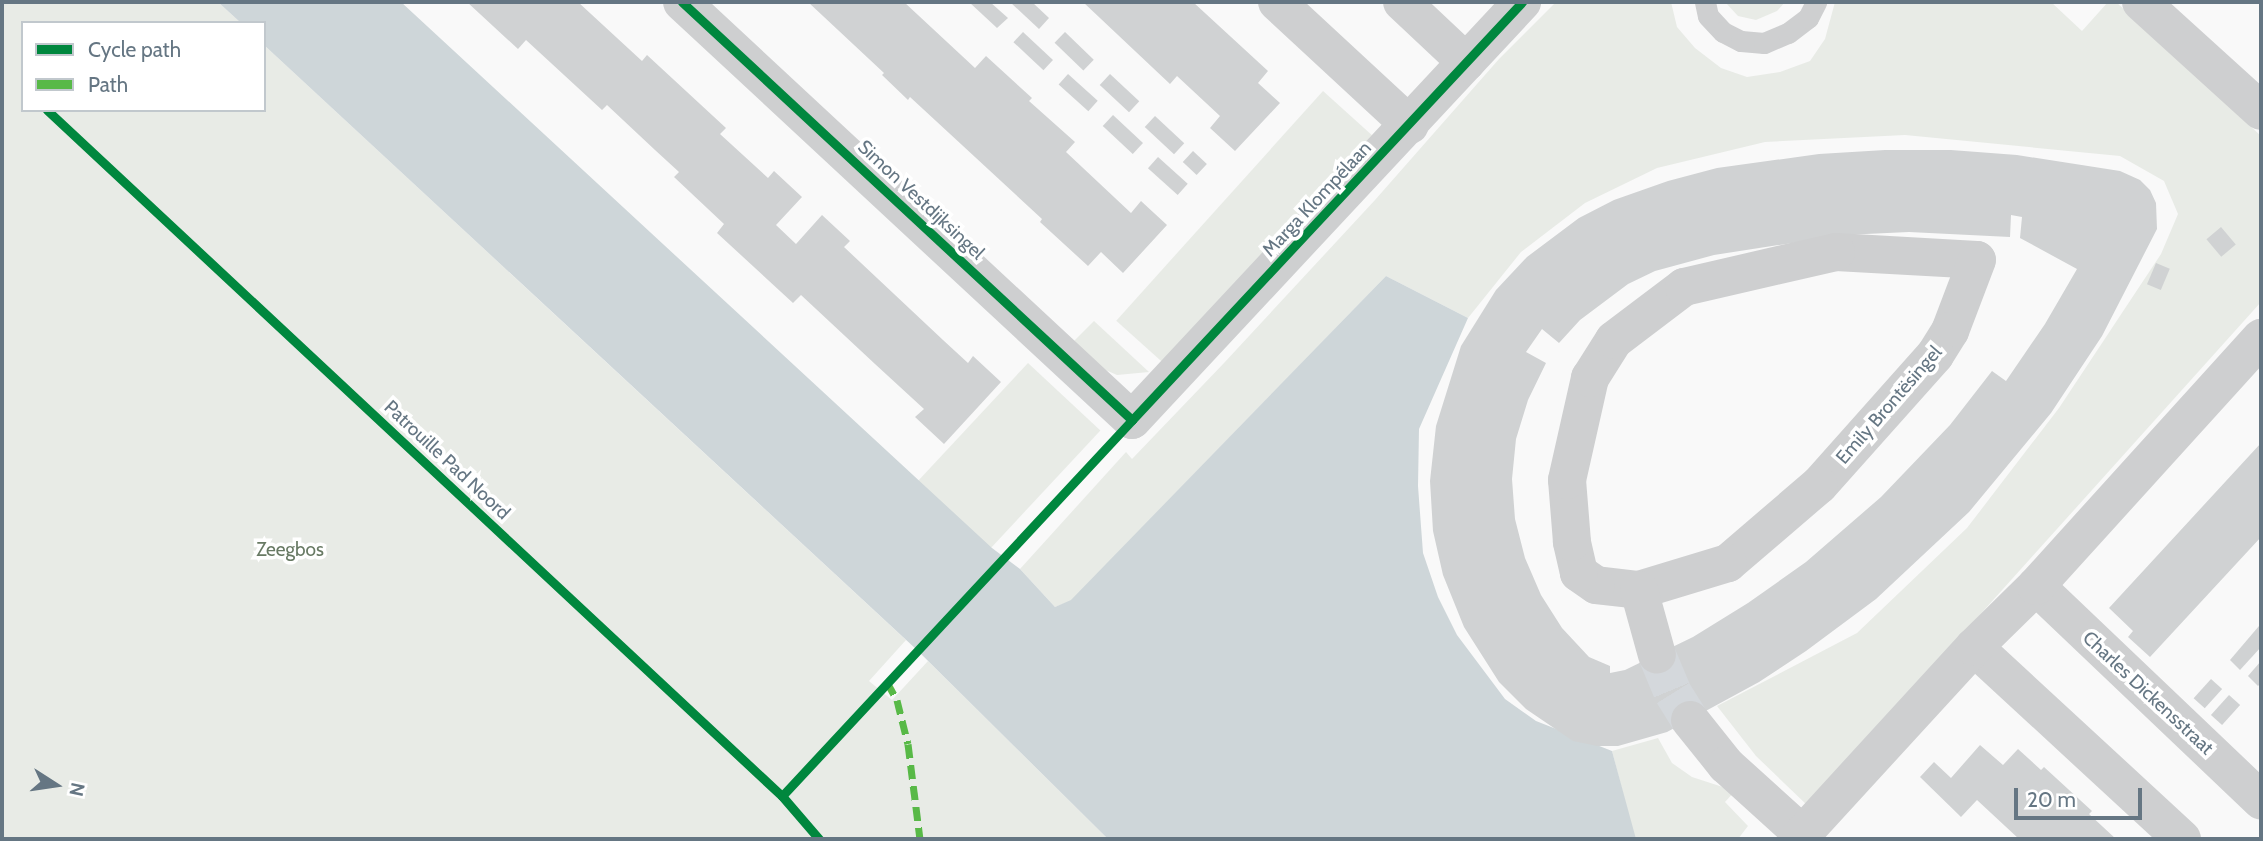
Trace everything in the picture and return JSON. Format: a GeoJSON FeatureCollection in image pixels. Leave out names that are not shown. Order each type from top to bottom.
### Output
{"type":"FeatureCollection","features":[{"type":"Feature","properties":{"kind":"street","name":"Simon Vestdijksingel"},"geometry":{"type":"LineString","coordinates":[[682,2],[1122,411],[1132,420],[1136,418]]}},
{"type":"Feature","properties":{"kind":"street"},"geometry":{"type":"LineString","coordinates":[[1277,2],[1410,125]]}},
{"type":"Feature","properties":{"kind":"street"},"geometry":{"type":"LineString","coordinates":[[1402,2],[1466,62]]}},
{"type":"Feature","properties":{"kind":"street","name":"Marga Klompélaan"},"geometry":{"type":"LineString","coordinates":[[1136,418],[1522,2]]}},
{"type":"Feature","properties":{"kind":"street"},"geometry":{"type":"LineString","coordinates":[[2141,2],[2261,111]]}},
{"type":"Feature","properties":{"kind":"street","name":"Emily Brontësingel"},"geometry":{"type":"LineString","coordinates":[[1836,252],[1977,260],[1950,331],[1935,355],[1819,485],[1728,563],[1639,590],[1596,585],[1579,573],[1572,542],[1567,480],[1590,378],[1614,340],[1684,287],[1836,252]]}},
{"type":"Feature","properties":{"kind":"street"},"geometry":{"type":"LineString","coordinates":[[1690,720],[1726,765],[1800,837],[1974,647],[2036,586],[2261,338]]}},
{"type":"Feature","properties":{"kind":"street","name":"Charles Dickensstraat"},"geometry":{"type":"LineString","coordinates":[[2036,586],[2261,800]]}},
{"type":"Feature","properties":{"kind":"street"},"geometry":{"type":"LineString","coordinates":[[1639,590],[1657,655]]}},
{"type":"Feature","properties":{"kind":"street"},"geometry":{"type":"LineString","coordinates":[[1974,647],[2182,839]]}},
{"type":"Feature","properties":{"kind":"lane"},"geometry":{"type":"LineString","coordinates":[[1705,2],[1708,16],[1723,32],[1741,41],[1764,43],[1788,33],[1808,18],[1816,2]]}},
{"type":"Feature","properties":{"kind":"green space","name":"Zeegbos"},"geometry":{"type":"Polygon","coordinates":[[[2,2],[218,2],[239,21],[21,21],[21,112],[266,112],[266,47],[906,640],[869,681],[892,700],[928,661],[1108,839],[2,839],[2,2]]]}},
{"type":"Feature","properties":{"kind":"green space"},"geometry":{"type":"Polygon","coordinates":[[[1556,2],[1671,2],[1677,27],[1695,48],[1721,68],[1747,77],[1780,72],[1810,61],[1825,39],[1835,2],[2051,2],[2082,31],[2108,2],[2116,2],[2261,136],[2261,302],[1808,806],[1756,756],[1717,706],[1857,633],[1967,528],[2059,408],[2161,254],[2178,214],[2164,181],[2120,156],[1905,135],[1765,142],[1657,168],[1585,203],[1521,252],[1468,318],[1386,276],[1071,601],[1055,607],[1020,569],[1126,452],[1132,459],[1224,363],[1375,200],[1499,59],[1556,2]]]}},
{"type":"Feature","properties":{"kind":"green space"},"geometry":{"type":"Polygon","coordinates":[[[1725,2],[1785,2],[1777,11],[1756,20],[1738,16],[1725,2]]]}},
{"type":"Feature","properties":{"kind":"green space"},"geometry":{"type":"Polygon","coordinates":[[[1323,91],[1372,135],[1165,365],[1116,321],[1323,91]]]}},
{"type":"Feature","properties":{"kind":"green space"},"geometry":{"type":"Polygon","coordinates":[[[1094,321],[1149,372],[1117,375],[1101,368],[1073,342],[1094,321]]]}},
{"type":"Feature","properties":{"kind":"green space"},"geometry":{"type":"Polygon","coordinates":[[[1028,363],[1100,431],[981,559],[909,491],[1028,363]]]}},
{"type":"Feature","properties":{"kind":"green space"},"geometry":{"type":"Polygon","coordinates":[[[1658,738],[1672,763],[1692,777],[1735,791],[1725,802],[1748,826],[1738,839],[1635,839],[1612,751],[1658,738]]]}},
{"type":"Feature","properties":{"kind":"shaded area"},"geometry":{"type":"Polygon","coordinates":[[[218,2],[401,2],[992,548],[1020,569],[1055,607],[1071,600],[1386,276],[1468,318],[1419,429],[1418,486],[1423,553],[1438,597],[1457,635],[1505,699],[1536,721],[1612,751],[1636,839],[1108,839],[917,650],[266,47],[266,21],[239,21],[218,2]]]}},
{"type":"Feature","properties":{"kind":"building"},"geometry":{"type":"Polygon","coordinates":[[[467,2],[578,2],[642,61],[647,55],[726,128],[720,134],[768,178],[774,171],[802,197],[776,225],[796,244],[822,215],[850,241],[844,247],[943,340],[968,363],[973,356],[1001,382],[944,444],[915,417],[924,409],[801,295],[793,303],[717,233],[724,224],[674,177],[679,172],[607,105],[602,110],[526,40],[518,49],[467,2]]]}},
{"type":"Feature","properties":{"kind":"building"},"geometry":{"type":"Polygon","coordinates":[[[808,2],[904,2],[975,68],[986,56],[1032,98],[1029,101],[1075,142],[1066,152],[1131,213],[1141,201],[1167,225],[1123,273],[1101,252],[1088,266],[1040,222],[1042,219],[910,97],[908,100],[882,75],[884,73],[808,2]]]}},
{"type":"Feature","properties":{"kind":"building"},"geometry":{"type":"Polygon","coordinates":[[[969,2],[990,2],[1008,18],[997,28],[969,2]]]}},
{"type":"Feature","properties":{"kind":"building"},"geometry":{"type":"Polygon","coordinates":[[[1010,2],[1032,2],[1049,18],[1039,29],[1010,2]]]}},
{"type":"Feature","properties":{"kind":"building"},"geometry":{"type":"Polygon","coordinates":[[[1083,2],[1193,2],[1268,71],[1258,83],[1280,103],[1235,151],[1210,128],[1220,116],[1177,76],[1170,84],[1083,2]]]}},
{"type":"Feature","properties":{"kind":"building"},"geometry":{"type":"Polygon","coordinates":[[[1023,32],[1053,60],[1043,70],[1013,42],[1023,32]]]}},
{"type":"Feature","properties":{"kind":"building"},"geometry":{"type":"Polygon","coordinates":[[[1065,32],[1094,60],[1083,71],[1055,43],[1065,32]]]}},
{"type":"Feature","properties":{"kind":"building"},"geometry":{"type":"Polygon","coordinates":[[[1068,74],[1098,101],[1088,111],[1059,84],[1068,74]]]}},
{"type":"Feature","properties":{"kind":"building"},"geometry":{"type":"Polygon","coordinates":[[[1110,74],[1139,101],[1129,112],[1100,85],[1110,74]]]}},
{"type":"Feature","properties":{"kind":"building"},"geometry":{"type":"Polygon","coordinates":[[[1113,115],[1143,143],[1133,154],[1103,126],[1113,115]]]}},
{"type":"Feature","properties":{"kind":"building"},"geometry":{"type":"Polygon","coordinates":[[[1155,116],[1184,143],[1174,154],[1145,127],[1155,116]]]}},
{"type":"Feature","properties":{"kind":"building"},"geometry":{"type":"Polygon","coordinates":[[[1951,150],[2017,155],[2120,171],[2140,180],[2150,190],[2156,203],[2157,229],[2102,336],[2051,413],[1969,512],[1876,599],[1759,682],[1667,732],[1618,746],[1597,746],[1573,741],[1526,709],[1499,682],[1464,627],[1443,575],[1433,531],[1430,481],[1436,426],[1461,346],[1496,290],[1527,257],[1579,218],[1614,200],[1668,181],[1717,168],[1819,154],[1951,150]],[[2011,215],[2010,237],[1909,232],[1844,235],[1714,255],[1655,271],[1628,284],[1580,320],[1559,343],[1542,329],[1526,352],[1546,363],[1528,400],[1516,439],[1512,479],[1515,519],[1525,558],[1541,595],[1562,628],[1589,657],[1610,666],[1610,673],[1625,670],[1693,637],[1748,603],[1806,562],[1881,497],[1950,425],[1992,371],[2006,381],[2045,324],[2077,269],[2020,238],[2022,217],[2011,215]]]}},
{"type":"Feature","properties":{"kind":"building"},"geometry":{"type":"Polygon","coordinates":[[[1193,151],[1207,164],[1197,175],[1183,162],[1193,151]]]}},
{"type":"Feature","properties":{"kind":"building"},"geometry":{"type":"Polygon","coordinates":[[[1158,157],[1188,184],[1178,195],[1148,168],[1158,157]]]}},
{"type":"Feature","properties":{"kind":"building"},"geometry":{"type":"Polygon","coordinates":[[[2221,227],[2236,245],[2221,257],[2206,239],[2221,227]]]}},
{"type":"Feature","properties":{"kind":"building"},"geometry":{"type":"Polygon","coordinates":[[[2156,263],[2170,269],[2161,290],[2147,284],[2156,263]]]}},
{"type":"Feature","properties":{"kind":"building"},"geometry":{"type":"Polygon","coordinates":[[[2261,443],[2261,537],[2150,657],[2128,637],[2133,631],[2109,608],[2261,443]]]}},
{"type":"Feature","properties":{"kind":"building"},"geometry":{"type":"Polygon","coordinates":[[[2259,626],[2261,647],[2240,670],[2230,660],[2259,626]]]}},
{"type":"Feature","properties":{"kind":"building"},"geometry":{"type":"Polygon","coordinates":[[[2261,661],[2261,683],[2258,686],[2248,676],[2261,661]]]}},
{"type":"Feature","properties":{"kind":"building"},"geometry":{"type":"Polygon","coordinates":[[[2211,679],[2222,689],[2205,708],[2194,698],[2211,679]]]}},
{"type":"Feature","properties":{"kind":"building"},"geometry":{"type":"Polygon","coordinates":[[[2229,695],[2240,705],[2222,725],[2211,715],[2229,695]]]}},
{"type":"Feature","properties":{"kind":"building"},"geometry":{"type":"Polygon","coordinates":[[[1980,745],[2003,765],[2018,749],[2041,770],[2044,767],[2092,811],[2089,814],[2116,839],[2019,839],[1977,800],[1961,817],[1920,777],[1934,762],[1951,778],[1980,745]]]}},
{"type":"Feature","properties":{"kind":"tunnel"},"geometry":{"type":"LineString","coordinates":[[1657,655],[1673,693],[1690,720]]}},
{"type":"Feature","properties":{"kind":"marked path"},"geometry":{"type":"LineString","coordinates":[[887,682],[897,700],[908,744],[920,839]]}},
{"type":"Feature","properties":{"kind":"cycle path"},"geometry":{"type":"LineString","coordinates":[[682,2],[1132,420],[1522,2]]}},
{"type":"Feature","properties":{"kind":"cycle path","name":"Patrouille Pad Noord"},"geometry":{"type":"LineString","coordinates":[[49,112],[782,796],[819,839]]}},
{"type":"Feature","properties":{"kind":"cycle path"},"geometry":{"type":"LineString","coordinates":[[782,796],[1132,420]]}}]}
